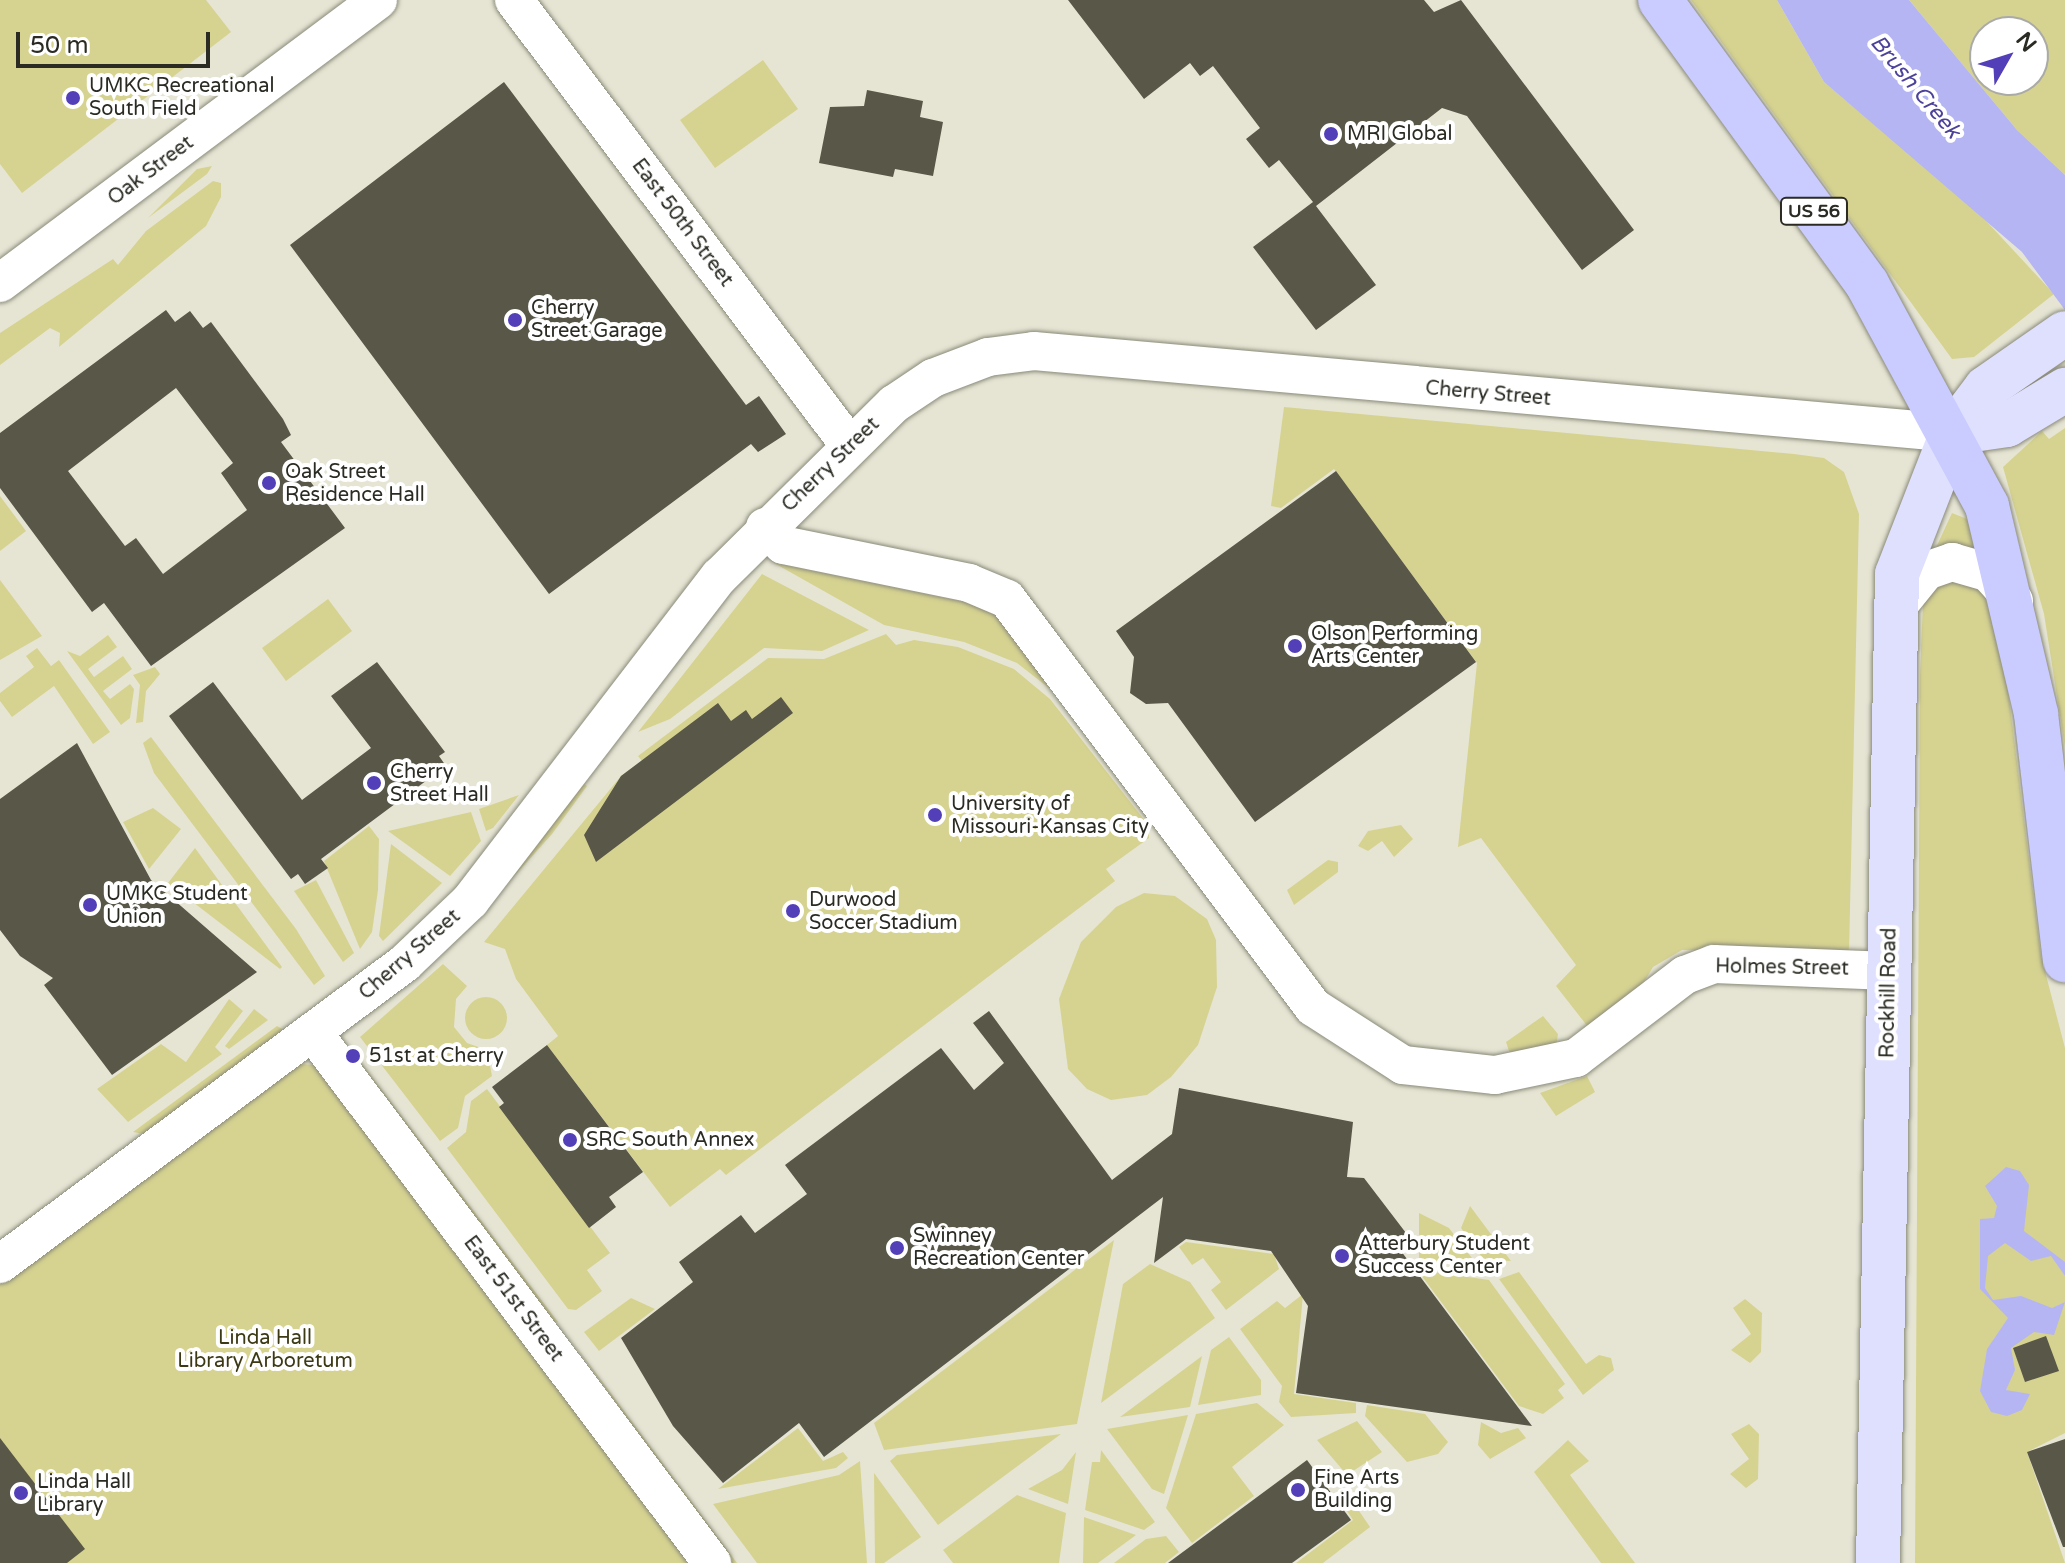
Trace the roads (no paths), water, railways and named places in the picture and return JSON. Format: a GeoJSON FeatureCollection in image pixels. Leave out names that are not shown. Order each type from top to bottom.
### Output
{"type":"FeatureCollection","features":[{"type":"Feature","properties":{"kind":"highway","name":"US 56"},"geometry":{"type":"LineString","coordinates":[[1660,0],[1867,284],[1952,433],[1987,506],[2014,601],[2036,714],[2065,960]]}},
{"type":"Feature","properties":{"kind":"main road","name":"Rockhill Road"},"geometry":{"type":"LineString","coordinates":[[1878,1563],[1897,607],[1906,548],[1952,433],[1986,388],[2049,345]]}},
{"type":"Feature","properties":{"kind":"main road"},"geometry":{"type":"LineString","coordinates":[[1952,433],[2007,425],[2062,392]]}},
{"type":"Feature","properties":{"kind":"street","name":"Oak Street"},"geometry":{"type":"LineString","coordinates":[[0,283],[378,0]]}},
{"type":"Feature","properties":{"kind":"street","name":"East 50th Street"},"geometry":{"type":"LineString","coordinates":[[514,0],[850,446]]}},
{"type":"Feature","properties":{"kind":"street","name":"Cherry Street"},"geometry":{"type":"LineString","coordinates":[[0,1264],[315,1035],[470,901],[765,527],[850,446],[933,378],[988,357],[1034,351],[1952,433]]}},
{"type":"Feature","properties":{"kind":"street","name":"Holmes Street"},"geometry":{"type":"LineString","coordinates":[[765,527],[783,545],[969,583],[1007,599],[1237,910],[1313,1007],[1342,1031],[1403,1065],[1467,1075],[1531,1071],[1576,1058],[1685,975],[1714,964],[1889,971]]}},
{"type":"Feature","properties":{"kind":"street"},"geometry":{"type":"LineString","coordinates":[[1897,607],[1926,571],[1952,562],[1988,572],[2014,601]]}},
{"type":"Feature","properties":{"kind":"street","name":"East 51st Street"},"geometry":{"type":"LineString","coordinates":[[315,1035],[712,1563]]}},
{"type":"Feature","properties":{"kind":"water","name":"Brush Creek"},"geometry":{"type":"Polygon","coordinates":[[[1777,0],[1909,0],[1969,72],[1969,96],[1989,96],[2017,130],[2065,175],[2065,310],[2022,252],[1824,82],[1777,0]]]}},
{"type":"Feature","properties":{"kind":"water"},"geometry":{"type":"Polygon","coordinates":[[[2006,1167],[2020,1171],[2029,1185],[2024,1231],[2065,1262],[2065,1276],[2051,1256],[2031,1261],[2005,1243],[1988,1256],[1985,1288],[1993,1300],[2021,1296],[2052,1308],[2065,1302],[2054,1335],[2034,1332],[2011,1348],[2015,1370],[2006,1390],[2030,1394],[2022,1410],[2007,1416],[1991,1412],[1980,1391],[1987,1349],[2008,1318],[1980,1289],[1980,1219],[1994,1218],[1997,1206],[1985,1186],[2006,1167]]]}},
{"type":"Feature","properties":{"kind":"place","name":"UMKC Recreational South Field"},"geometry":{"type":"Point","coordinates":[73,98]}},
{"type":"Feature","properties":{"kind":"place","name":"MRI Global"},"geometry":{"type":"Point","coordinates":[1331,134]}},
{"type":"Feature","properties":{"kind":"place","name":"Cherry Street Garage"},"geometry":{"type":"Point","coordinates":[515,320]}},
{"type":"Feature","properties":{"kind":"place","name":"Oak Street Residence Hall"},"geometry":{"type":"Point","coordinates":[269,483]}},
{"type":"Feature","properties":{"kind":"place","name":"Olson Performing Arts Center"},"geometry":{"type":"Point","coordinates":[1295,646]}},
{"type":"Feature","properties":{"kind":"place","name":"Cherry Street Hall"},"geometry":{"type":"Point","coordinates":[374,783]}},
{"type":"Feature","properties":{"kind":"place","name":"University of Missouri-Kansas City"},"geometry":{"type":"Point","coordinates":[935,815]}},
{"type":"Feature","properties":{"kind":"place","name":"UMKC Student Union"},"geometry":{"type":"Point","coordinates":[90,905]}},
{"type":"Feature","properties":{"kind":"place","name":"Durwood Soccer Stadium"},"geometry":{"type":"Point","coordinates":[793,911]}},
{"type":"Feature","properties":{"kind":"place","name":"51st at Cherry"},"geometry":{"type":"Point","coordinates":[353,1056]}},
{"type":"Feature","properties":{"kind":"place","name":"SRC South Annex"},"geometry":{"type":"Point","coordinates":[570,1140]}},
{"type":"Feature","properties":{"kind":"place","name":"Swinney Recreation Center"},"geometry":{"type":"Point","coordinates":[897,1248]}},
{"type":"Feature","properties":{"kind":"place","name":"Atterbury Student Success Center"},"geometry":{"type":"Point","coordinates":[1342,1256]}},
{"type":"Feature","properties":{"kind":"place","name":"Fine Arts Building"},"geometry":{"type":"Point","coordinates":[1298,1490]}},
{"type":"Feature","properties":{"kind":"place","name":"Linda Hall Library"},"geometry":{"type":"Point","coordinates":[21,1493]}},
{"type":"Feature","properties":{"kind":"park label","name":"Linda Hall Library Arboretum"},"geometry":{"type":"Point","coordinates":[265,1350]}}]}
